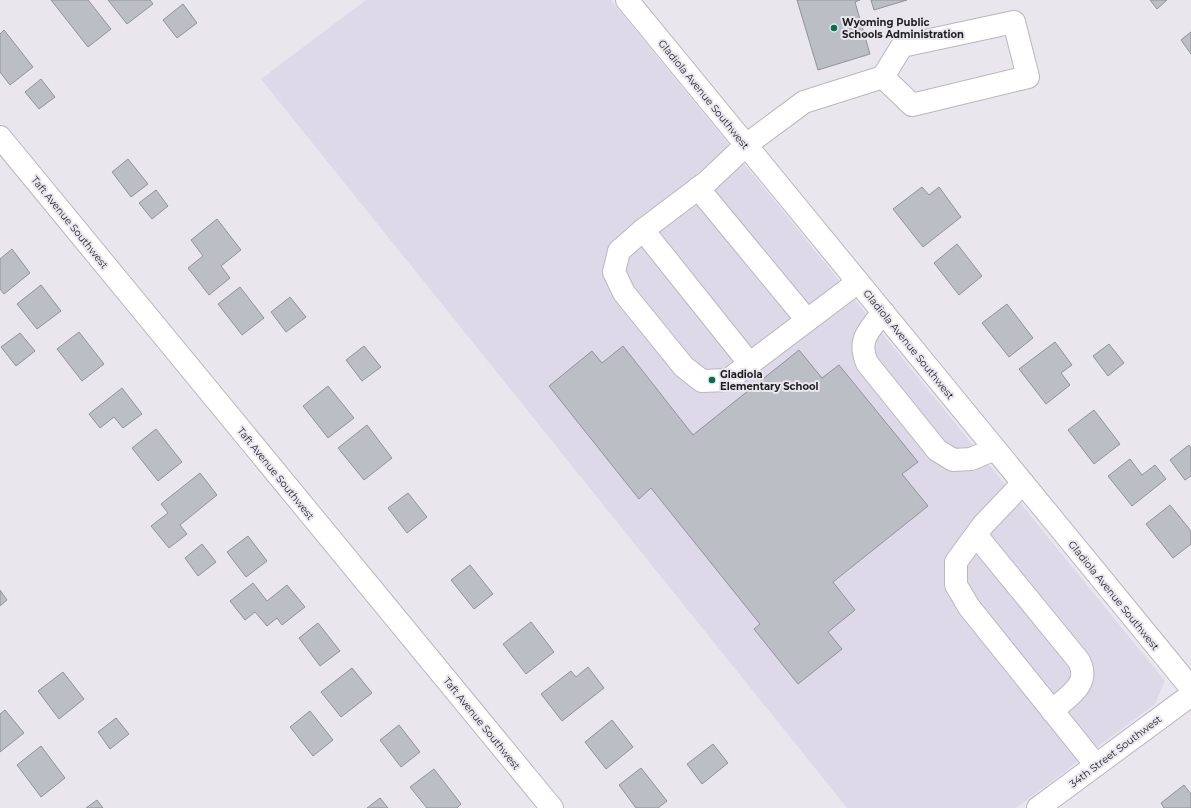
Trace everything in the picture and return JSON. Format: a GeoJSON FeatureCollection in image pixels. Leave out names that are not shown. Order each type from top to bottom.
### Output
{"type":"FeatureCollection","features":[{"type":"Feature","properties":{"kind":"street","name":"Gladiola Avenue Southwest"},"geometry":{"type":"LineString","coordinates":[[627,0],[1191,688]]}},
{"type":"Feature","properties":{"kind":"street"},"geometry":{"type":"LineString","coordinates":[[858,282],[728,380],[702,381],[684,367],[624,293],[614,272],[619,251],[643,230],[708,181],[746,145],[804,102],[883,77],[902,46],[1014,22],[1028,78],[912,105],[883,77]]}},
{"type":"Feature","properties":{"kind":"street","name":"Taft Avenue Southwest"},"geometry":{"type":"LineString","coordinates":[[0,137],[552,808]]}},
{"type":"Feature","properties":{"kind":"street"},"geometry":{"type":"LineString","coordinates":[[698,188],[807,320]]}},
{"type":"Feature","properties":{"kind":"street"},"geometry":{"type":"LineString","coordinates":[[643,230],[750,364]]}},
{"type":"Feature","properties":{"kind":"street"},"geometry":{"type":"LineString","coordinates":[[883,312],[864,339],[863,352],[867,363],[937,450],[953,460],[971,459],[995,449]]}},
{"type":"Feature","properties":{"kind":"street"},"geometry":{"type":"LineString","coordinates":[[1023,483],[984,525],[956,562],[956,585],[969,607],[1096,765]]}},
{"type":"Feature","properties":{"kind":"street"},"geometry":{"type":"LineString","coordinates":[[976,535],[1079,661],[1083,668],[1083,675],[1080,685],[1052,711]]}},
{"type":"Feature","properties":{"kind":"street","name":"34th Street Southwest"},"geometry":{"type":"LineString","coordinates":[[1038,808],[1191,695]]}},
{"type":"Feature","properties":{"kind":"shaded area","name":"Gladiola Elementary School"},"geometry":{"type":"Polygon","coordinates":[[[366,0],[611,0],[1165,681],[1155,704],[1016,808],[847,808],[261,79],[366,0]]]}},
{"type":"Feature","properties":{"kind":"building"},"geometry":{"type":"Polygon","coordinates":[[[51,0],[88,0],[111,29],[88,47],[51,0]]]}},
{"type":"Feature","properties":{"kind":"building"},"geometry":{"type":"Polygon","coordinates":[[[108,0],[150,0],[153,4],[127,24],[108,0]]]}},
{"type":"Feature","properties":{"kind":"building","name":"Wyoming Public Schools Administration"},"geometry":{"type":"Polygon","coordinates":[[[797,0],[860,0],[855,2],[870,54],[818,70],[797,0]]]}},
{"type":"Feature","properties":{"kind":"building","name":"Wyoming Public Schools Administration"},"geometry":{"type":"Polygon","coordinates":[[[871,0],[907,0],[874,10],[871,0]]]}},
{"type":"Feature","properties":{"kind":"building"},"geometry":{"type":"Polygon","coordinates":[[[1150,0],[1167,0],[1157,9],[1150,0]]]}},
{"type":"Feature","properties":{"kind":"building"},"geometry":{"type":"Polygon","coordinates":[[[183,4],[197,23],[177,38],[163,20],[183,4]]]}},
{"type":"Feature","properties":{"kind":"building"},"geometry":{"type":"Polygon","coordinates":[[[4,30],[33,67],[10,85],[0,72],[0,34],[4,30]]]}},
{"type":"Feature","properties":{"kind":"building"},"geometry":{"type":"Polygon","coordinates":[[[1191,32],[1191,54],[1181,40],[1191,32]]]}},
{"type":"Feature","properties":{"kind":"building"},"geometry":{"type":"Polygon","coordinates":[[[41,79],[55,97],[39,109],[25,92],[41,79]]]}},
{"type":"Feature","properties":{"kind":"building"},"geometry":{"type":"Polygon","coordinates":[[[128,159],[148,184],[131,197],[112,172],[128,159]]]}},
{"type":"Feature","properties":{"kind":"building"},"geometry":{"type":"Polygon","coordinates":[[[922,187],[929,195],[939,187],[961,217],[923,247],[893,209],[922,187]]]}},
{"type":"Feature","properties":{"kind":"building"},"geometry":{"type":"Polygon","coordinates":[[[156,190],[168,206],[152,219],[139,203],[156,190]]]}},
{"type":"Feature","properties":{"kind":"building"},"geometry":{"type":"Polygon","coordinates":[[[217,219],[241,250],[221,266],[230,278],[209,295],[188,268],[203,256],[191,240],[217,219]]]}},
{"type":"Feature","properties":{"kind":"building"},"geometry":{"type":"Polygon","coordinates":[[[957,244],[982,276],[959,295],[934,263],[957,244]]]}},
{"type":"Feature","properties":{"kind":"building"},"geometry":{"type":"Polygon","coordinates":[[[12,249],[30,273],[4,294],[0,289],[0,259],[12,249]]]}},
{"type":"Feature","properties":{"kind":"building"},"geometry":{"type":"Polygon","coordinates":[[[41,285],[61,311],[37,329],[17,304],[41,285]]]}},
{"type":"Feature","properties":{"kind":"building"},"geometry":{"type":"Polygon","coordinates":[[[240,287],[264,318],[242,335],[218,304],[240,287]]]}},
{"type":"Feature","properties":{"kind":"building"},"geometry":{"type":"Polygon","coordinates":[[[290,297],[306,317],[286,332],[271,312],[290,297]]]}},
{"type":"Feature","properties":{"kind":"building"},"geometry":{"type":"Polygon","coordinates":[[[1007,304],[1033,338],[1009,357],[982,323],[1007,304]]]}},
{"type":"Feature","properties":{"kind":"building"},"geometry":{"type":"Polygon","coordinates":[[[79,332],[104,364],[82,381],[57,349],[79,332]]]}},
{"type":"Feature","properties":{"kind":"building"},"geometry":{"type":"Polygon","coordinates":[[[20,333],[35,351],[16,366],[1,347],[20,333]]]}},
{"type":"Feature","properties":{"kind":"building"},"geometry":{"type":"Polygon","coordinates":[[[1055,342],[1072,365],[1061,373],[1070,385],[1046,404],[1019,369],[1055,342]]]}},
{"type":"Feature","properties":{"kind":"building"},"geometry":{"type":"Polygon","coordinates":[[[1109,344],[1124,363],[1108,376],[1093,356],[1109,344]]]}},
{"type":"Feature","properties":{"kind":"building"},"geometry":{"type":"Polygon","coordinates":[[[364,346],[381,367],[362,381],[346,360],[364,346]]]}},
{"type":"Feature","properties":{"kind":"building"},"geometry":{"type":"Polygon","coordinates":[[[623,346],[693,435],[799,350],[822,378],[839,365],[918,462],[902,474],[928,506],[833,582],[855,610],[828,632],[842,649],[798,684],[754,629],[760,624],[651,488],[639,499],[549,386],[592,351],[602,363],[623,346]]]}},
{"type":"Feature","properties":{"kind":"building"},"geometry":{"type":"Polygon","coordinates":[[[328,386],[354,418],[328,438],[303,406],[328,386]]]}},
{"type":"Feature","properties":{"kind":"building"},"geometry":{"type":"Polygon","coordinates":[[[122,388],[142,414],[123,428],[114,417],[100,428],[89,414],[122,388]]]}},
{"type":"Feature","properties":{"kind":"building"},"geometry":{"type":"Polygon","coordinates":[[[1094,410],[1120,444],[1094,464],[1068,430],[1094,410]]]}},
{"type":"Feature","properties":{"kind":"building"},"geometry":{"type":"Polygon","coordinates":[[[367,425],[392,458],[364,480],[338,448],[367,425]]]}},
{"type":"Feature","properties":{"kind":"building"},"geometry":{"type":"Polygon","coordinates":[[[156,429],[182,462],[158,481],[132,448],[156,429]]]}},
{"type":"Feature","properties":{"kind":"building"},"geometry":{"type":"Polygon","coordinates":[[[1189,445],[1191,448],[1191,476],[1185,480],[1170,460],[1189,445]]]}},
{"type":"Feature","properties":{"kind":"building"},"geometry":{"type":"Polygon","coordinates":[[[1130,459],[1142,475],[1155,465],[1166,479],[1132,506],[1108,476],[1130,459]]]}},
{"type":"Feature","properties":{"kind":"building"},"geometry":{"type":"Polygon","coordinates":[[[200,473],[217,495],[180,525],[187,534],[169,548],[151,526],[168,513],[161,504],[200,473]]]}},
{"type":"Feature","properties":{"kind":"building"},"geometry":{"type":"Polygon","coordinates":[[[408,493],[427,517],[407,533],[388,508],[408,493]]]}},
{"type":"Feature","properties":{"kind":"building"},"geometry":{"type":"Polygon","coordinates":[[[1170,505],[1191,531],[1191,544],[1173,558],[1146,524],[1170,505]]]}},
{"type":"Feature","properties":{"kind":"building"},"geometry":{"type":"Polygon","coordinates":[[[248,536],[267,561],[246,577],[227,552],[248,536]]]}},
{"type":"Feature","properties":{"kind":"building"},"geometry":{"type":"Polygon","coordinates":[[[202,544],[216,562],[198,576],[185,558],[202,544]]]}},
{"type":"Feature","properties":{"kind":"building"},"geometry":{"type":"Polygon","coordinates":[[[470,565],[493,594],[474,609],[451,580],[470,565]]]}},
{"type":"Feature","properties":{"kind":"building"},"geometry":{"type":"Polygon","coordinates":[[[253,583],[267,601],[287,585],[305,607],[282,625],[277,618],[267,626],[255,612],[245,620],[230,601],[253,583]]]}},
{"type":"Feature","properties":{"kind":"building"},"geometry":{"type":"Polygon","coordinates":[[[0,590],[7,600],[0,606],[0,590]]]}},
{"type":"Feature","properties":{"kind":"building"},"geometry":{"type":"Polygon","coordinates":[[[531,622],[554,652],[526,674],[503,644],[531,622]]]}},
{"type":"Feature","properties":{"kind":"building"},"geometry":{"type":"Polygon","coordinates":[[[318,623],[340,651],[320,666],[299,638],[318,623]]]}},
{"type":"Feature","properties":{"kind":"building"},"geometry":{"type":"Polygon","coordinates":[[[588,667],[604,688],[562,721],[541,694],[571,671],[576,677],[588,667]]]}},
{"type":"Feature","properties":{"kind":"building"},"geometry":{"type":"Polygon","coordinates":[[[352,668],[372,693],[341,717],[321,692],[352,668]]]}},
{"type":"Feature","properties":{"kind":"building"},"geometry":{"type":"Polygon","coordinates":[[[63,672],[84,699],[59,719],[38,691],[63,672]]]}},
{"type":"Feature","properties":{"kind":"building"},"geometry":{"type":"Polygon","coordinates":[[[5,710],[24,733],[0,752],[0,714],[5,710]]]}},
{"type":"Feature","properties":{"kind":"building"},"geometry":{"type":"Polygon","coordinates":[[[310,711],[333,740],[313,756],[290,727],[310,711]]]}},
{"type":"Feature","properties":{"kind":"building"},"geometry":{"type":"Polygon","coordinates":[[[116,718],[129,734],[110,749],[98,732],[116,718]]]}},
{"type":"Feature","properties":{"kind":"building"},"geometry":{"type":"Polygon","coordinates":[[[612,720],[633,747],[606,769],[585,742],[612,720]]]}},
{"type":"Feature","properties":{"kind":"building"},"geometry":{"type":"Polygon","coordinates":[[[399,725],[420,752],[401,767],[380,740],[399,725]]]}},
{"type":"Feature","properties":{"kind":"building"},"geometry":{"type":"Polygon","coordinates":[[[713,744],[728,763],[702,784],[687,764],[713,744]]]}},
{"type":"Feature","properties":{"kind":"building"},"geometry":{"type":"Polygon","coordinates":[[[41,746],[65,778],[41,797],[17,765],[41,746]]]}},
{"type":"Feature","properties":{"kind":"building"},"geometry":{"type":"Polygon","coordinates":[[[641,768],[667,801],[658,808],[636,808],[619,785],[641,768]]]}},
{"type":"Feature","properties":{"kind":"building"},"geometry":{"type":"Polygon","coordinates":[[[434,769],[461,804],[457,808],[427,808],[410,787],[434,769]]]}},
{"type":"Feature","properties":{"kind":"building"},"geometry":{"type":"Polygon","coordinates":[[[1184,785],[1191,794],[1191,808],[1164,808],[1161,803],[1184,785]]]}},
{"type":"Feature","properties":{"kind":"building"},"geometry":{"type":"Polygon","coordinates":[[[380,798],[388,808],[367,808],[380,798]]]}},
{"type":"Feature","properties":{"kind":"building"},"geometry":{"type":"Polygon","coordinates":[[[97,800],[103,808],[86,808],[97,800]]]}},
{"type":"Feature","properties":{"kind":"place","name":"Wyoming Public Schools Administration"},"geometry":{"type":"Point","coordinates":[834,28]}},
{"type":"Feature","properties":{"kind":"place","name":"Gladiola Elementary School"},"geometry":{"type":"Point","coordinates":[712,380]}}]}
